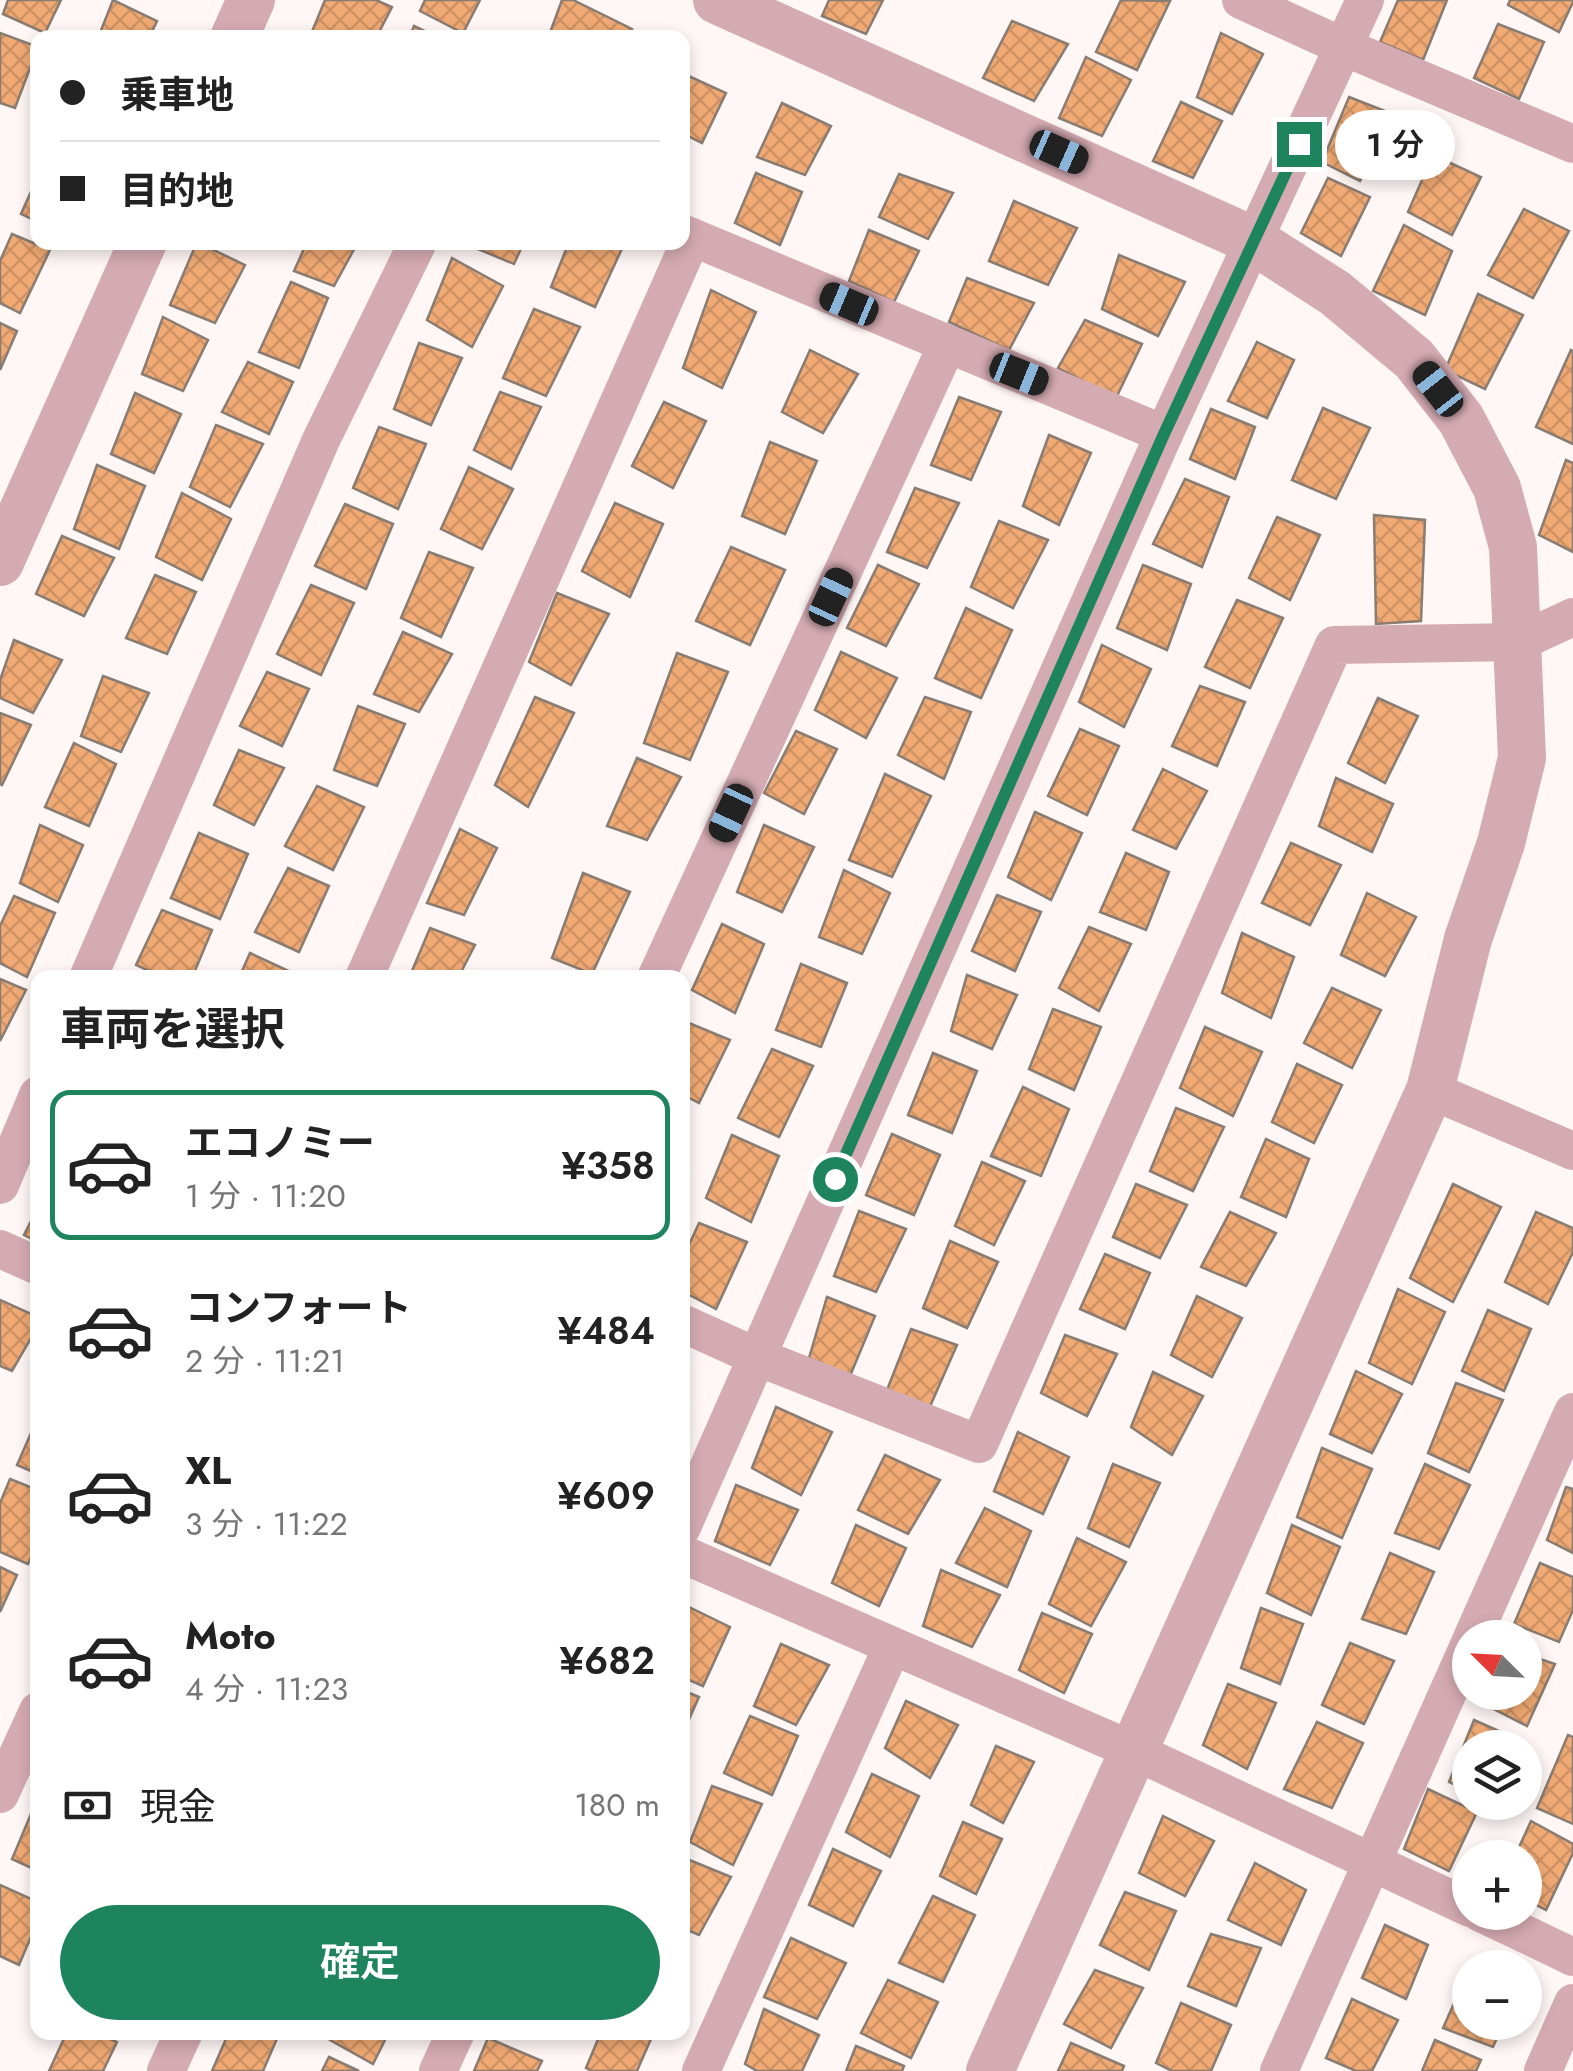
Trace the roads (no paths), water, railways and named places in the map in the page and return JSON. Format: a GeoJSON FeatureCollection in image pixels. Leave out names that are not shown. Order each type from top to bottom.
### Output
{"type":"FeatureCollection","features":[{"type":"Feature","properties":{"kind":"street"},"geometry":{"type":"LineString","coordinates":[[717,0],[1254,241],[1335,293],[1414,359],[1461,419],[1497,488],[1513,547],[1522,758],[1501,844],[1468,939],[1430,1090],[990,2071]]}},
{"type":"Feature","properties":{"kind":"street"},"geometry":{"type":"LineString","coordinates":[[1241,0],[1573,144]]}},
{"type":"Feature","properties":{"kind":"street"},"geometry":{"type":"LineString","coordinates":[[690,1509],[1164,434],[1365,0]]}},
{"type":"Feature","properties":{"kind":"street"},"geometry":{"type":"LineString","coordinates":[[690,235],[1164,434]]}},
{"type":"Feature","properties":{"kind":"street"},"geometry":{"type":"LineString","coordinates":[[0,562],[138,250]]}},
{"type":"Feature","properties":{"kind":"street"},"geometry":{"type":"LineString","coordinates":[[91,970],[321,440],[414,250]]}},
{"type":"Feature","properties":{"kind":"street"},"geometry":{"type":"LineString","coordinates":[[367,970],[680,250]]}},
{"type":"Feature","properties":{"kind":"street"},"geometry":{"type":"LineString","coordinates":[[660,970],[947,345]]}},
{"type":"Feature","properties":{"kind":"street"},"geometry":{"type":"LineString","coordinates":[[690,1327],[978,1444],[1334,645],[1519,642],[1573,617]]}},
{"type":"Feature","properties":{"kind":"street"},"geometry":{"type":"LineString","coordinates":[[1430,1090],[1573,1152]]}},
{"type":"Feature","properties":{"kind":"street"},"geometry":{"type":"LineString","coordinates":[[0,1185],[30,1113]]}},
{"type":"Feature","properties":{"kind":"street"},"geometry":{"type":"LineString","coordinates":[[0,1249],[30,1262]]}},
{"type":"Feature","properties":{"kind":"street"},"geometry":{"type":"LineString","coordinates":[[1480,1620],[1573,1412]]}},
{"type":"Feature","properties":{"kind":"street"},"geometry":{"type":"LineString","coordinates":[[690,1558],[1134,1751],[1452,1900]]}},
{"type":"Feature","properties":{"kind":"street"},"geometry":{"type":"LineString","coordinates":[[701,2071],[892,1647]]}},
{"type":"Feature","properties":{"kind":"street"},"geometry":{"type":"LineString","coordinates":[[1279,2071],[1452,1683]]}},
{"type":"Feature","properties":{"kind":"street"},"geometry":{"type":"LineString","coordinates":[[0,1794],[30,1728]]}},
{"type":"Feature","properties":{"kind":"street"},"geometry":{"type":"LineString","coordinates":[[1517,1930],[1573,1956]]}},
{"type":"Feature","properties":{"kind":"street"},"geometry":{"type":"LineString","coordinates":[[1543,2071],[1573,2003]]}},
{"type":"Feature","properties":{"kind":"street"},"geometry":{"type":"LineString","coordinates":[[166,2071],[180,2040]]}},
{"type":"Feature","properties":{"kind":"street"},"geometry":{"type":"LineString","coordinates":[[438,2071],[452,2040]]}}]}
